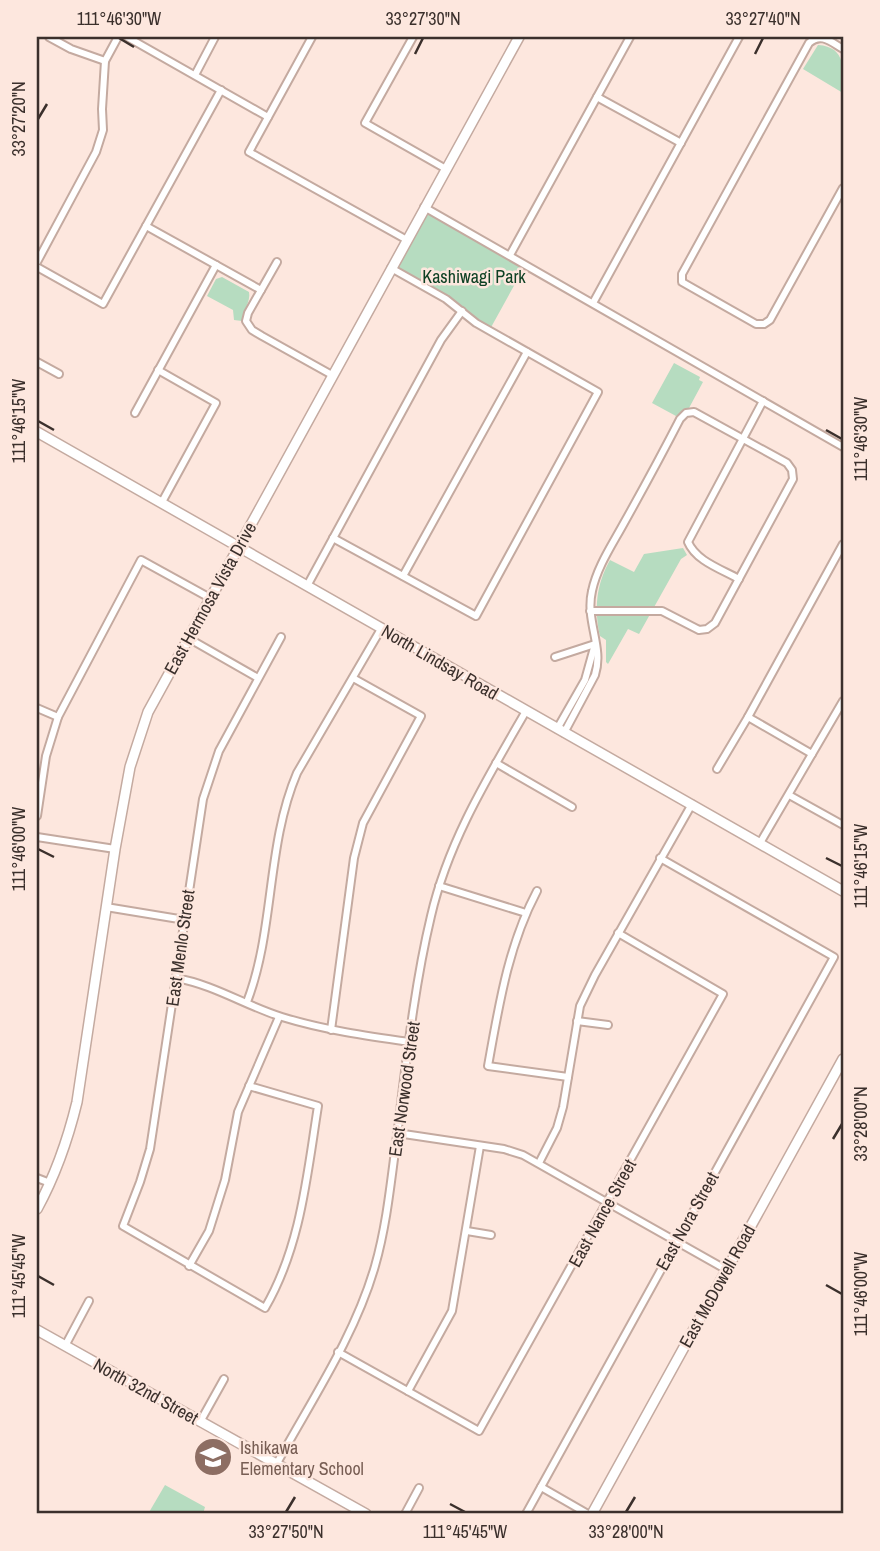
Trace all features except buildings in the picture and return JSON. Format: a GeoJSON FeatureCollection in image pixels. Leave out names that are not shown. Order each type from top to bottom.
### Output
{"type":"FeatureCollection","features":[{"type":"Feature","properties":{"kind":"street"},"geometry":{"type":"LineString","coordinates":[[49,37],[71,49],[106,61]]}},
{"type":"Feature","properties":{"kind":"street"},"geometry":{"type":"LineString","coordinates":[[37,262],[96,152],[103,130],[106,61],[118,37]]}},
{"type":"Feature","properties":{"kind":"street"},"geometry":{"type":"LineString","coordinates":[[127,37],[268,117]]}},
{"type":"Feature","properties":{"kind":"street"},"geometry":{"type":"LineString","coordinates":[[195,75],[215,37]]}},
{"type":"Feature","properties":{"kind":"street"},"geometry":{"type":"LineString","coordinates":[[312,37],[249,152],[407,240]]}},
{"type":"Feature","properties":{"kind":"street"},"geometry":{"type":"LineString","coordinates":[[413,37],[365,123],[446,169]]}},
{"type":"Feature","properties":{"kind":"street","name":"East Hermosa Vista Drive"},"geometry":{"type":"LineString","coordinates":[[37,1209],[50,1183],[77,1102],[115,849],[136,741],[148,712],[209,598],[519,37]]}},
{"type":"Feature","properties":{"kind":"street"},"geometry":{"type":"LineString","coordinates":[[510,255],[631,37]]}},
{"type":"Feature","properties":{"kind":"street"},"geometry":{"type":"LineString","coordinates":[[593,303],[739,37]]}},
{"type":"Feature","properties":{"kind":"street"},"geometry":{"type":"LineString","coordinates":[[843,48],[822,37],[815,38],[802,55],[682,274],[682,282],[756,324],[764,324],[770,320],[843,188]]}},
{"type":"Feature","properties":{"kind":"street"},"geometry":{"type":"LineString","coordinates":[[37,267],[103,304],[221,90]]}},
{"type":"Feature","properties":{"kind":"street"},"geometry":{"type":"LineString","coordinates":[[597,97],[681,143]]}},
{"type":"Feature","properties":{"kind":"street"},"geometry":{"type":"LineString","coordinates":[[424,207],[843,447]]}},
{"type":"Feature","properties":{"kind":"street"},"geometry":{"type":"LineString","coordinates":[[146,226],[261,290]]}},
{"type":"Feature","properties":{"kind":"street"},"geometry":{"type":"LineString","coordinates":[[277,262],[246,321],[252,330],[332,375]]}},
{"type":"Feature","properties":{"kind":"street"},"geometry":{"type":"LineString","coordinates":[[135,413],[216,265]]}},
{"type":"Feature","properties":{"kind":"street"},"geometry":{"type":"LineString","coordinates":[[334,538],[476,616],[598,392],[476,323],[463,311],[391,268]]}},
{"type":"Feature","properties":{"kind":"street"},"geometry":{"type":"LineString","coordinates":[[307,586],[441,340],[463,311]]}},
{"type":"Feature","properties":{"kind":"street"},"geometry":{"type":"LineString","coordinates":[[403,576],[527,352]]}},
{"type":"Feature","properties":{"kind":"street"},"geometry":{"type":"LineString","coordinates":[[37,362],[59,374]]}},
{"type":"Feature","properties":{"kind":"street"},"geometry":{"type":"LineString","coordinates":[[158,370],[216,403],[162,502]]}},
{"type":"Feature","properties":{"kind":"street"},"geometry":{"type":"LineString","coordinates":[[739,579],[698,557],[688,542],[763,401]]}},
{"type":"Feature","properties":{"kind":"street"},"geometry":{"type":"LineString","coordinates":[[560,731],[584,680],[595,644],[590,611],[591,594],[602,563],[680,419],[686,413],[694,412],[787,463],[792,470],[793,479],[715,623],[707,629],[699,630],[662,611],[590,611]]}},
{"type":"Feature","properties":{"kind":"street","name":"North Lindsay Road"},"geometry":{"type":"LineString","coordinates":[[37,432],[843,891]]}},
{"type":"Feature","properties":{"kind":"street"},"geometry":{"type":"LineString","coordinates":[[717,769],[843,544]]}},
{"type":"Feature","properties":{"kind":"street"},"geometry":{"type":"LineString","coordinates":[[37,816],[46,756],[58,717],[141,560],[209,598]]}},
{"type":"Feature","properties":{"kind":"street"},"geometry":{"type":"LineString","coordinates":[[247,1002],[257,970],[279,827],[287,796],[297,773],[381,629]]}},
{"type":"Feature","properties":{"kind":"street","name":"East Menlo Street"},"geometry":{"type":"LineString","coordinates":[[189,1266],[123,1226],[141,1182],[150,1149],[199,815],[208,781],[219,751],[281,637]]}},
{"type":"Feature","properties":{"kind":"street"},"geometry":{"type":"LineString","coordinates":[[188,638],[258,678]]}},
{"type":"Feature","properties":{"kind":"street"},"geometry":{"type":"LineString","coordinates":[[555,657],[595,644]]}},
{"type":"Feature","properties":{"kind":"street"},"geometry":{"type":"LineString","coordinates":[[331,1030],[354,858],[363,823],[421,716],[353,678]]}},
{"type":"Feature","properties":{"kind":"street"},"geometry":{"type":"LineString","coordinates":[[760,843],[843,701]]}},
{"type":"Feature","properties":{"kind":"street"},"geometry":{"type":"LineString","coordinates":[[37,708],[58,717]]}},
{"type":"Feature","properties":{"kind":"street","name":"East Norwood Street"},"geometry":{"type":"LineString","coordinates":[[276,1465],[338,1352],[363,1301],[375,1266],[385,1223],[430,918],[460,830],[526,711]]}},
{"type":"Feature","properties":{"kind":"street"},"geometry":{"type":"LineString","coordinates":[[834,716],[843,721]]}},
{"type":"Feature","properties":{"kind":"street"},"geometry":{"type":"LineString","coordinates":[[748,717],[812,754]]}},
{"type":"Feature","properties":{"kind":"street"},"geometry":{"type":"LineString","coordinates":[[496,763],[572,807]]}},
{"type":"Feature","properties":{"kind":"street"},"geometry":{"type":"LineString","coordinates":[[789,795],[843,825]]}},
{"type":"Feature","properties":{"kind":"street"},"geometry":{"type":"LineString","coordinates":[[539,1163],[557,1128],[580,1006],[587,989],[692,804]]}},
{"type":"Feature","properties":{"kind":"street"},"geometry":{"type":"LineString","coordinates":[[37,837],[115,849]]}},
{"type":"Feature","properties":{"kind":"street","name":"East Nora Street"},"geometry":{"type":"LineString","coordinates":[[526,1514],[834,957],[660,858]]}},
{"type":"Feature","properties":{"kind":"street"},"geometry":{"type":"LineString","coordinates":[[439,886],[526,913]]}},
{"type":"Feature","properties":{"kind":"street"},"geometry":{"type":"LineString","coordinates":[[537,891],[511,953],[488,1066],[568,1077]]}},
{"type":"Feature","properties":{"kind":"street"},"geometry":{"type":"LineString","coordinates":[[106,907],[185,920]]}},
{"type":"Feature","properties":{"kind":"street","name":"East Nance Street"},"geometry":{"type":"LineString","coordinates":[[408,1391],[479,1432],[723,994],[618,933]]}},
{"type":"Feature","properties":{"kind":"street"},"geometry":{"type":"LineString","coordinates":[[176,978],[219,990],[279,1017],[331,1030],[410,1042]]}},
{"type":"Feature","properties":{"kind":"street"},"geometry":{"type":"LineString","coordinates":[[249,1086],[318,1105],[300,1217],[289,1257],[277,1288],[265,1308],[189,1266],[209,1231],[225,1180],[232,1135],[249,1086],[279,1017]]}},
{"type":"Feature","properties":{"kind":"street"},"geometry":{"type":"LineString","coordinates":[[577,1021],[608,1026]]}},
{"type":"Feature","properties":{"kind":"street","name":"East McDowell Road"},"geometry":{"type":"LineString","coordinates":[[590,1514],[843,1059]]}},
{"type":"Feature","properties":{"kind":"street"},"geometry":{"type":"LineString","coordinates":[[397,1133],[505,1149],[539,1163],[727,1270]]}},
{"type":"Feature","properties":{"kind":"street"},"geometry":{"type":"LineString","coordinates":[[338,1352],[408,1391],[452,1311],[480,1146]]}},
{"type":"Feature","properties":{"kind":"street"},"geometry":{"type":"LineString","coordinates":[[37,1178],[50,1183]]}},
{"type":"Feature","properties":{"kind":"street"},"geometry":{"type":"LineString","coordinates":[[467,1231],[491,1235]]}},
{"type":"Feature","properties":{"kind":"street"},"geometry":{"type":"LineString","coordinates":[[65,1346],[89,1301]]}},
{"type":"Feature","properties":{"kind":"street","name":"North 32nd Street"},"geometry":{"type":"LineString","coordinates":[[37,1330],[366,1514]]}},
{"type":"Feature","properties":{"kind":"street"},"geometry":{"type":"LineString","coordinates":[[200,1422],[224,1379]]}},
{"type":"Feature","properties":{"kind":"street"},"geometry":{"type":"LineString","coordinates":[[541,1487],[590,1514]]}},
{"type":"Feature","properties":{"kind":"street"},"geometry":{"type":"LineString","coordinates":[[405,1514],[419,1488]]}},
{"type":"Feature","properties":{"kind":"green space"},"geometry":{"type":"Polygon","coordinates":[[[818,45],[834,50],[839,55],[843,68],[843,93],[803,69],[818,45]]]}},
{"type":"Feature","properties":{"kind":"green space","name":"Kashiwagi Park"},"geometry":{"type":"Polygon","coordinates":[[[424,207],[526,264],[489,331],[462,311],[391,268],[424,207]]]}},
{"type":"Feature","properties":{"kind":"green space"},"geometry":{"type":"Polygon","coordinates":[[[222,277],[249,292],[242,321],[234,320],[233,310],[207,296],[216,279],[222,277]]]}},
{"type":"Feature","properties":{"kind":"green space"},"geometry":{"type":"Polygon","coordinates":[[[674,363],[700,377],[699,380],[703,382],[689,408],[676,416],[652,403],[674,363]]]}},
{"type":"Feature","properties":{"kind":"green space"},"geometry":{"type":"Polygon","coordinates":[[[683,548],[687,555],[681,559],[639,634],[628,629],[608,664],[606,640],[600,636],[597,607],[599,588],[610,560],[634,572],[644,554],[683,548]]]}},
{"type":"Feature","properties":{"kind":"green space"},"geometry":{"type":"Polygon","coordinates":[[[165,1485],[205,1507],[203,1514],[148,1514],[165,1485]]]}},
{"type":"Feature","properties":{"kind":"place","name":"Ishikawa Elementary School"},"geometry":{"type":"Point","coordinates":[213,1457]}}]}
